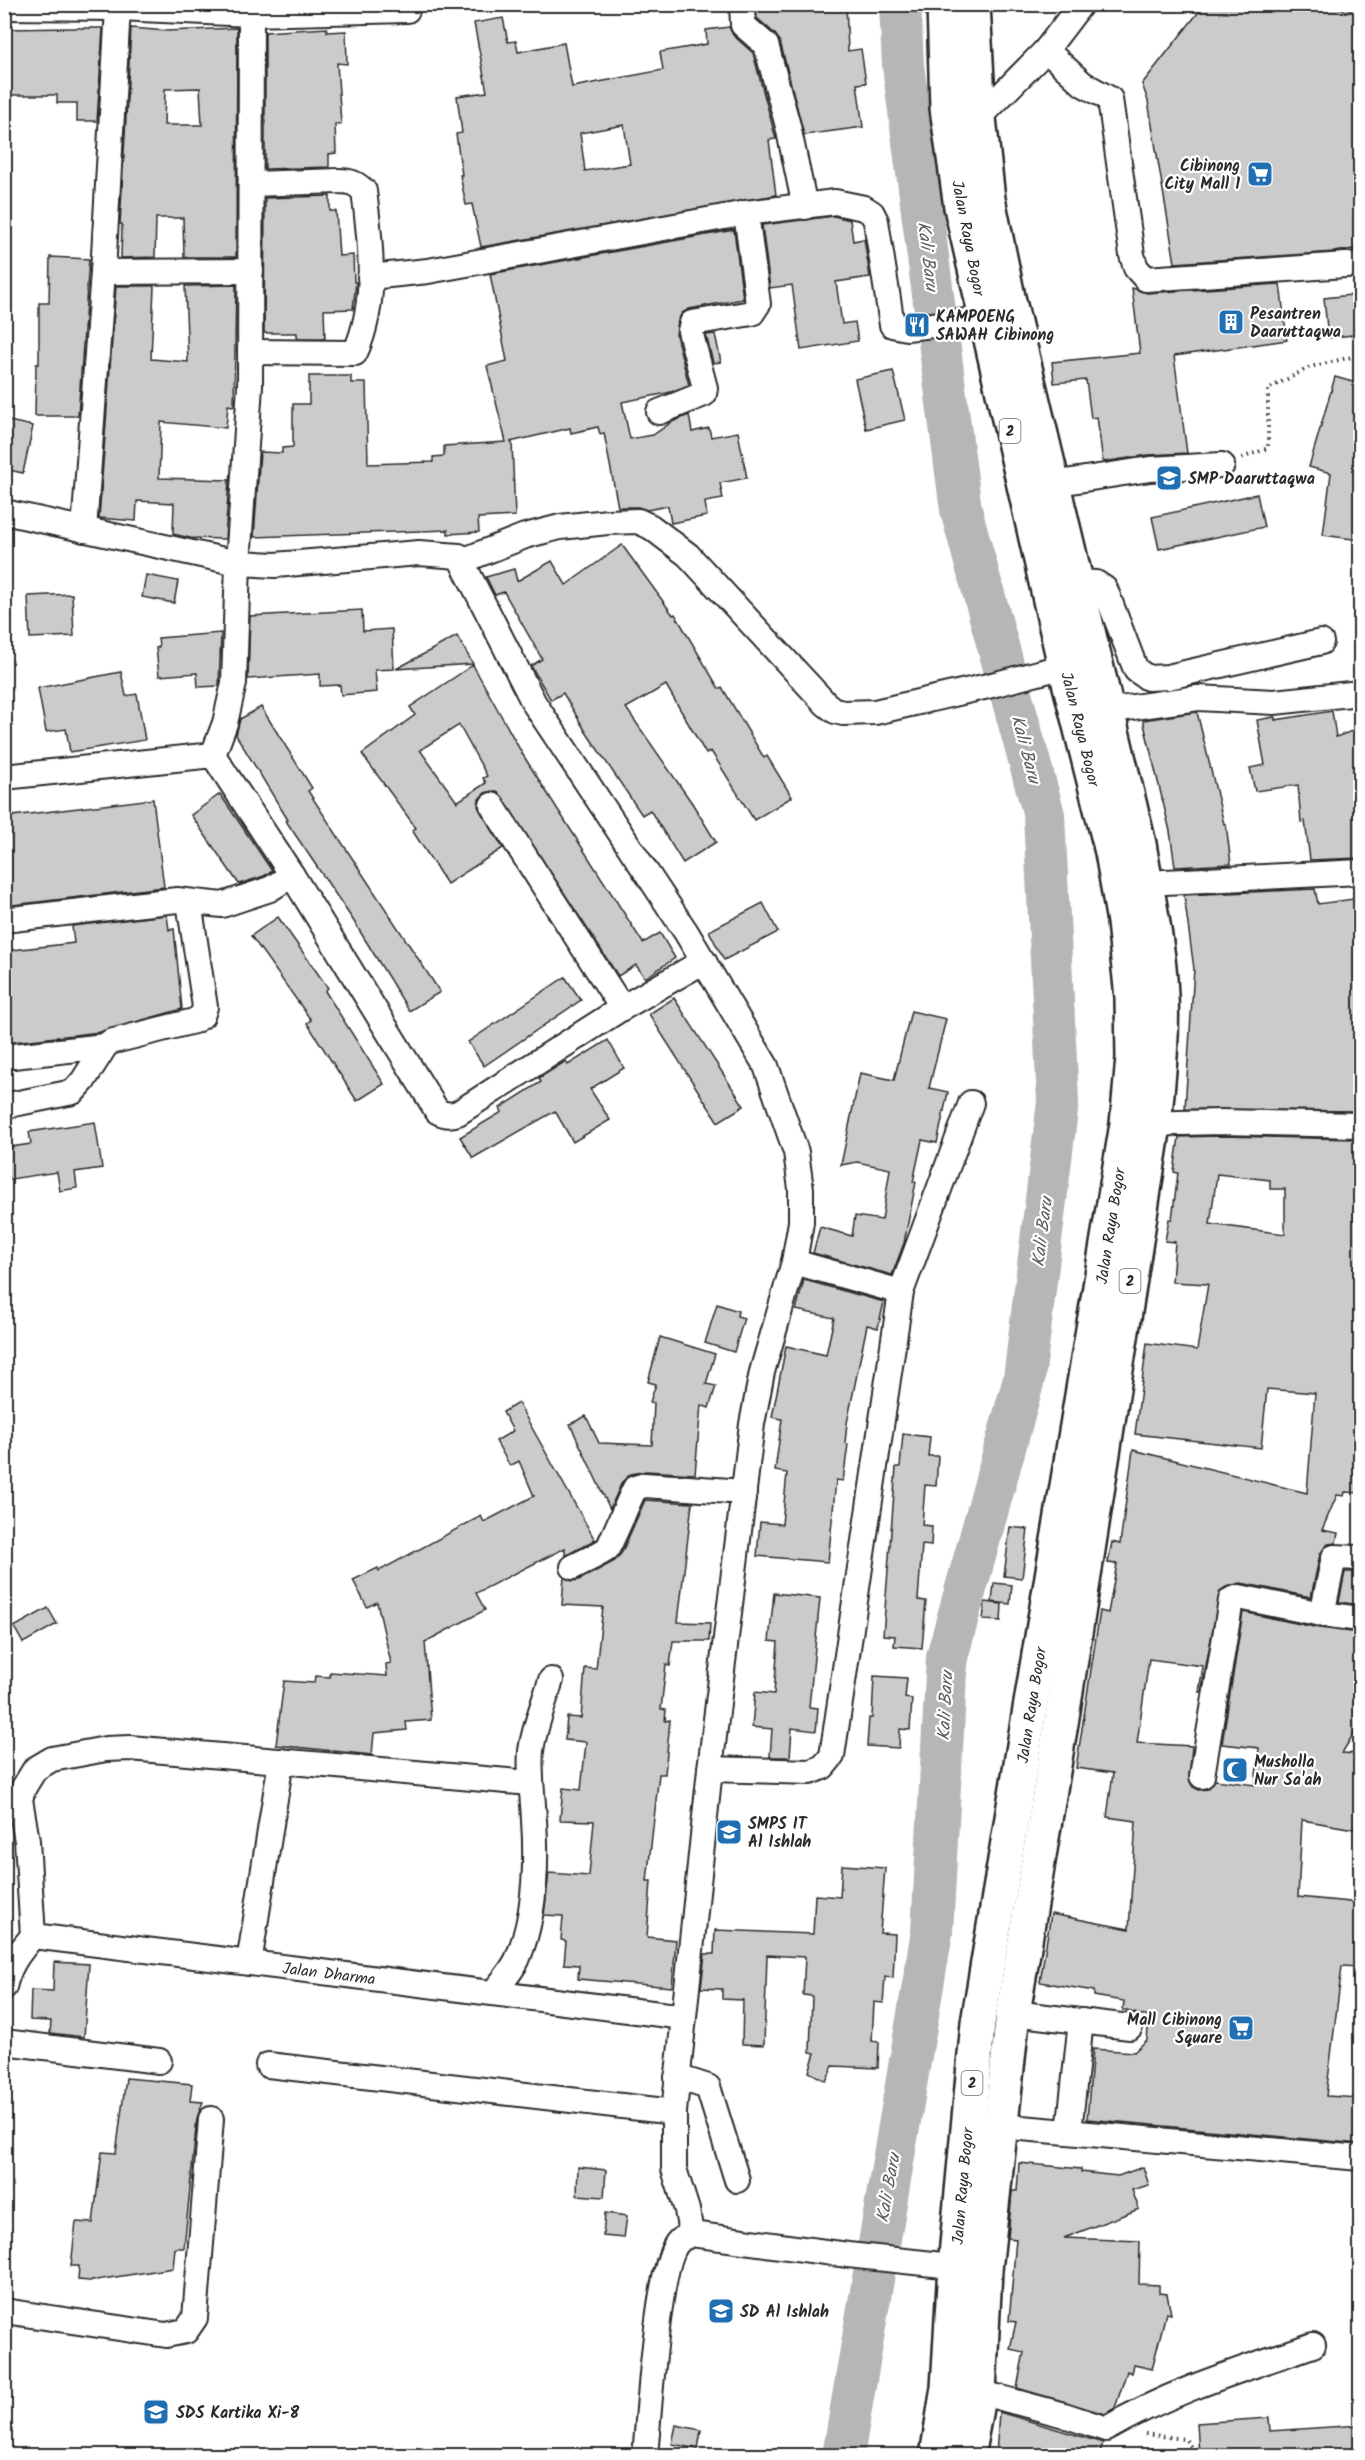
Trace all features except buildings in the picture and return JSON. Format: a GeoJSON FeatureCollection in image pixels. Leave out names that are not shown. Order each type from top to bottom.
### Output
{"type":"FeatureCollection","features":[{"type":"Feature","properties":{"kind":"highway","name":"Jalan Raya Bogor"},"geometry":{"type":"LineString","coordinates":[[944,4],[949,119],[961,207],[984,319],[1065,666],[1091,712],[1139,844],[1152,917],[1161,994],[1161,1061],[1140,1125],[1030,1713],[978,2023],[970,2268],[978,2392],[967,2456]]}},
{"type":"Feature","properties":{"kind":"highway","name":"Jalan Raya Bogor"},"geometry":{"type":"LineString","coordinates":[[937,2456],[970,2268],[999,2126],[1013,2013],[1062,1717],[1140,1125],[1134,1058],[1132,997],[1124,922],[1091,712],[1098,678],[1008,297],[988,199],[979,118],[973,4]]}},
{"type":"Feature","properties":{"kind":"highway"},"geometry":{"type":"LineString","coordinates":[[1030,1713],[1062,1717]]}},
{"type":"Feature","properties":{"kind":"street"},"geometry":{"type":"LineString","coordinates":[[742,4],[743,25],[766,45],[788,126],[805,207]]}},
{"type":"Feature","properties":{"kind":"street"},"geometry":{"type":"LineString","coordinates":[[979,118],[1046,50],[1081,4]]}},
{"type":"Feature","properties":{"kind":"street"},"geometry":{"type":"LineString","coordinates":[[4,7],[118,8],[251,14],[407,10]]}},
{"type":"Feature","properties":{"kind":"street"},"geometry":{"type":"LineString","coordinates":[[84,530],[103,272],[118,8]]}},
{"type":"Feature","properties":{"kind":"street"},"geometry":{"type":"LineString","coordinates":[[213,755],[225,723],[234,682],[238,563],[250,386],[251,14]]}},
{"type":"Feature","properties":{"kind":"street"},"geometry":{"type":"LineString","coordinates":[[1046,50],[1083,84],[1103,93],[1110,99],[1132,255],[1140,276],[1146,279],[1360,264]]}},
{"type":"Feature","properties":{"kind":"street"},"geometry":{"type":"LineString","coordinates":[[250,352],[355,353],[366,321],[371,243],[364,191],[357,184],[339,181],[252,184]]}},
{"type":"Feature","properties":{"kind":"street"},"geometry":{"type":"LineString","coordinates":[[370,278],[428,272],[746,213],[835,202],[864,208],[872,213],[876,221],[892,325],[907,328],[984,319]]}},
{"type":"Feature","properties":{"kind":"street"},"geometry":{"type":"LineString","coordinates":[[659,412],[704,394],[705,388],[690,331],[692,323],[752,313],[757,309],[746,213]]}},
{"type":"Feature","properties":{"kind":"street"},"geometry":{"type":"LineString","coordinates":[[103,272],[251,271]]}},
{"type":"Feature","properties":{"kind":"street"},"geometry":{"type":"LineString","coordinates":[[1052,484],[1150,469],[1222,465]]}},
{"type":"Feature","properties":{"kind":"street"},"geometry":{"type":"LineString","coordinates":[[4,512],[238,563],[275,565],[419,553],[459,556],[534,704],[704,961],[766,1066],[796,1152],[801,1189],[801,1222],[794,1263],[762,1372],[744,1491],[710,1769],[674,2112],[674,2169],[687,2210],[691,2234]]}},
{"type":"Feature","properties":{"kind":"street"},"geometry":{"type":"LineString","coordinates":[[462,561],[525,536],[560,527],[638,521],[651,527],[688,555],[835,711],[854,714],[875,712],[1065,666]]}},
{"type":"Feature","properties":{"kind":"street"},"geometry":{"type":"LineString","coordinates":[[1075,582],[1096,583],[1105,589],[1136,670],[1148,678],[1158,678],[1322,642]]}},
{"type":"Feature","properties":{"kind":"street"},"geometry":{"type":"LineString","coordinates":[[1098,678],[1136,670]]}},
{"type":"Feature","properties":{"kind":"street"},"geometry":{"type":"LineString","coordinates":[[1091,712],[1198,698],[1274,702],[1360,693]]}},
{"type":"Feature","properties":{"kind":"street"},"geometry":{"type":"LineString","coordinates":[[4,777],[213,755]]}},
{"type":"Feature","properties":{"kind":"street"},"geometry":{"type":"LineString","coordinates":[[213,755],[292,875],[437,1111],[441,1114],[458,1113],[622,1008],[704,961]]}},
{"type":"Feature","properties":{"kind":"street"},"geometry":{"type":"LineString","coordinates":[[492,805],[622,1008]]}},
{"type":"Feature","properties":{"kind":"street"},"geometry":{"type":"LineString","coordinates":[[1145,883],[1360,872]]}},
{"type":"Feature","properties":{"kind":"street"},"geometry":{"type":"LineString","coordinates":[[4,920],[177,900],[222,906],[270,889],[292,875]]}},
{"type":"Feature","properties":{"kind":"street"},"geometry":{"type":"LineString","coordinates":[[4,1057],[105,1046],[115,1040],[194,1021],[202,1016],[205,1007],[189,902]]}},
{"type":"Feature","properties":{"kind":"street"},"geometry":{"type":"LineString","coordinates":[[4,1106],[73,1092],[84,1081],[105,1046]]}},
{"type":"Feature","properties":{"kind":"street"},"geometry":{"type":"LineString","coordinates":[[710,1769],[810,1772],[823,1767],[832,1756],[901,1292],[971,1103]]}},
{"type":"Feature","properties":{"kind":"street"},"geometry":{"type":"LineString","coordinates":[[1140,1125],[1222,1122],[1360,1125]]}},
{"type":"Feature","properties":{"kind":"street"},"geometry":{"type":"LineString","coordinates":[[794,1263],[901,1292]]}},
{"type":"Feature","properties":{"kind":"street"},"geometry":{"type":"LineString","coordinates":[[573,1567],[607,1549],[611,1544],[635,1488],[645,1485],[744,1491]]}},
{"type":"Feature","properties":{"kind":"street"},"geometry":{"type":"LineString","coordinates":[[1322,1614],[1334,1557],[1360,1558]]}},
{"type":"Feature","properties":{"kind":"street"},"geometry":{"type":"LineString","coordinates":[[1202,1776],[1231,1600],[1239,1597],[1322,1614],[1360,1619]]}},
{"type":"Feature","properties":{"kind":"street"},"geometry":{"type":"LineString","coordinates":[[493,1993],[516,1961],[525,1933],[535,1864],[530,1783],[531,1749],[551,1680]]}},
{"type":"Feature","properties":{"kind":"street"},"geometry":{"type":"LineString","coordinates":[[4,1987],[13,1961],[33,1936],[27,1841],[12,1794],[24,1787],[35,1769],[43,1762],[78,1753],[130,1748],[530,1783]]}},
{"type":"Feature","properties":{"kind":"street"},"geometry":{"type":"LineString","coordinates":[[249,1963],[280,1761]]}},
{"type":"Feature","properties":{"kind":"street","name":"Jalan Dharma"},"geometry":{"type":"LineString","coordinates":[[33,1936],[684,2018]]}},
{"type":"Feature","properties":{"kind":"street"},"geometry":{"type":"LineString","coordinates":[[1013,2013],[1130,2027]]}},
{"type":"Feature","properties":{"kind":"street"},"geometry":{"type":"LineString","coordinates":[[1069,2132],[1081,2021]]}},
{"type":"Feature","properties":{"kind":"street"},"geometry":{"type":"LineString","coordinates":[[4,2042],[159,2061]]}},
{"type":"Feature","properties":{"kind":"street"},"geometry":{"type":"LineString","coordinates":[[268,2065],[674,2112]]}},
{"type":"Feature","properties":{"kind":"street"},"geometry":{"type":"LineString","coordinates":[[677,2077],[708,2087],[736,2180]]}},
{"type":"Feature","properties":{"kind":"street"},"geometry":{"type":"LineString","coordinates":[[4,2311],[166,2335],[186,2331],[195,2318],[211,2119]]}},
{"type":"Feature","properties":{"kind":"street"},"geometry":{"type":"LineString","coordinates":[[999,2126],[1360,2158]]}},
{"type":"Feature","properties":{"kind":"street"},"geometry":{"type":"LineString","coordinates":[[645,2456],[661,2292],[678,2242],[691,2234],[848,2255],[970,2268]]}},
{"type":"Feature","properties":{"kind":"street"},"geometry":{"type":"LineString","coordinates":[[978,2392],[1106,2429],[1141,2409],[1212,2378],[1313,2345]]}},
{"type":"Feature","properties":{"kind":"path"},"geometry":{"type":"LineString","coordinates":[[1222,465],[1268,448],[1268,389],[1310,367],[1360,355]]}},
{"type":"Feature","properties":{"kind":"path"},"geometry":{"type":"LineString","coordinates":[[1106,2429],[1185,2439],[1198,2456]]}},
{"type":"Feature","properties":{"kind":"waterway","name":"Kali Baru"},"geometry":{"type":"LineString","coordinates":[[843,2456],[932,1932],[947,1657],[1024,1379],[1058,1102],[1044,815],[961,510],[903,65],[900,4]]}},
{"type":"Feature","properties":{"kind":"place","name":"Cibinong City Mall 1"},"geometry":{"type":"Point","coordinates":[1260,174]}},
{"type":"Feature","properties":{"kind":"place","name":"Pesantren Daaruttaqwa"},"geometry":{"type":"Point","coordinates":[1231,322]}},
{"type":"Feature","properties":{"kind":"place","name":"KAMPOENG SAWAH Cibinong"},"geometry":{"type":"Point","coordinates":[917,325]}},
{"type":"Feature","properties":{"kind":"place","name":"SMP Daaruttaqwa"},"geometry":{"type":"Point","coordinates":[1169,478]}},
{"type":"Feature","properties":{"kind":"place","name":"Musholla Nur Sa'ah"},"geometry":{"type":"Point","coordinates":[1235,1770]}},
{"type":"Feature","properties":{"kind":"place","name":"SMPS IT Al Ishlah"},"geometry":{"type":"Point","coordinates":[729,1832]}},
{"type":"Feature","properties":{"kind":"place","name":"Mall Cibinong Square"},"geometry":{"type":"Point","coordinates":[1241,2028]}},
{"type":"Feature","properties":{"kind":"place","name":"SD Al Ishlah"},"geometry":{"type":"Point","coordinates":[721,2311]}},
{"type":"Feature","properties":{"kind":"place","name":"SDS Kartika Xi-8"},"geometry":{"type":"Point","coordinates":[156,2412]}}]}
